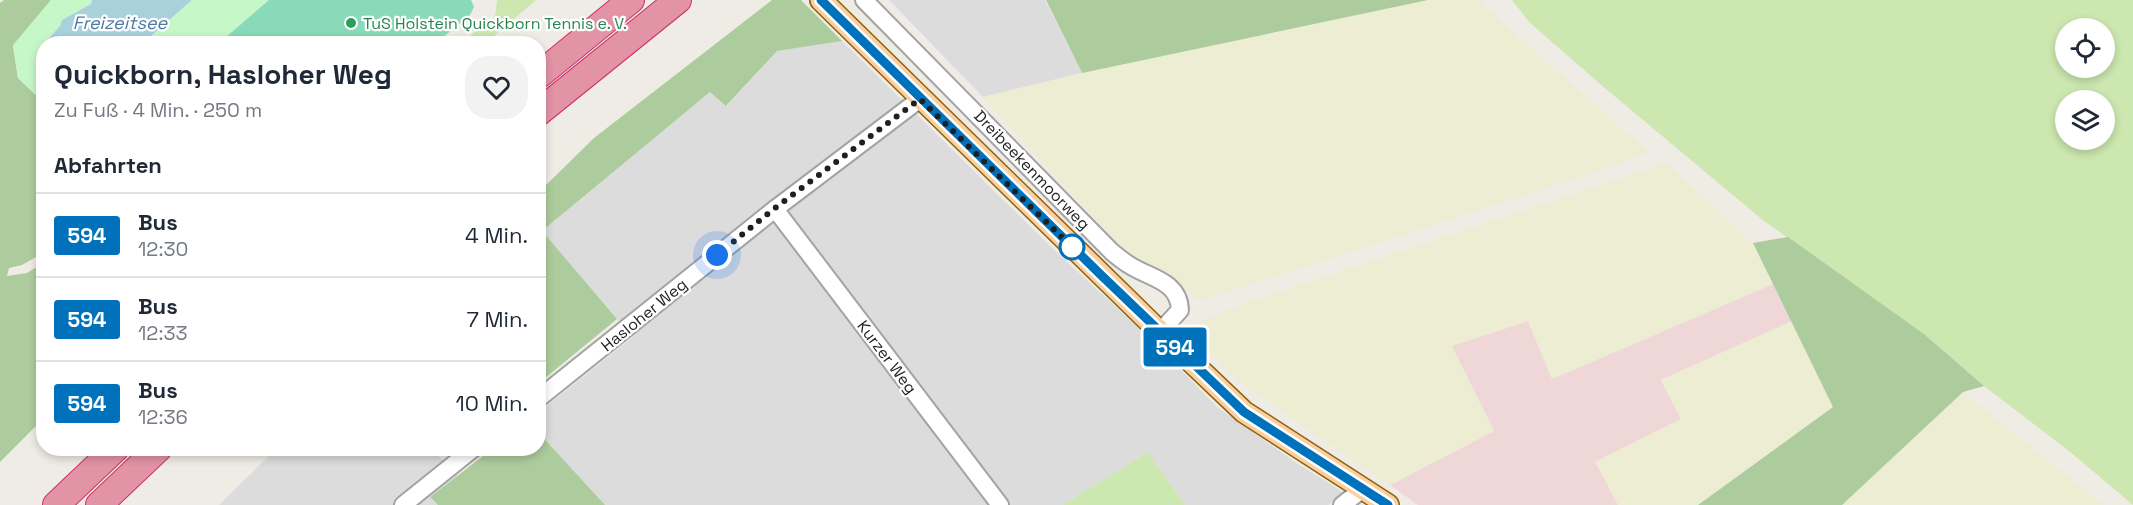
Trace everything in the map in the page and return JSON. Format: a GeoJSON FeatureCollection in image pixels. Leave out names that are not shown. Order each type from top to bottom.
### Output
{"type":"FeatureCollection","features":[{"type":"Feature","properties":{"kind":"highway"},"geometry":{"type":"LineString","coordinates":[[546,69],[631,0]]}},
{"type":"Feature","properties":{"kind":"highway"},"geometry":{"type":"LineString","coordinates":[[546,107],[678,0]]}},
{"type":"Feature","properties":{"kind":"highway"},"geometry":{"type":"LineString","coordinates":[[56,505],[108,456]]}},
{"type":"Feature","properties":{"kind":"highway"},"geometry":{"type":"LineString","coordinates":[[99,505],[152,456]]}},
{"type":"Feature","properties":{"kind":"highway"},"geometry":{"type":"LineString","coordinates":[[118,505],[134,490],[152,456]]}},
{"type":"Feature","properties":{"kind":"main road"},"geometry":{"type":"LineString","coordinates":[[821,0],[920,99],[1244,412],[1388,505]]}},
{"type":"Feature","properties":{"kind":"street","name":"Dreibeekenmoorweg"},"geometry":{"type":"LineString","coordinates":[[864,0],[1112,252],[1132,267],[1168,284],[1180,300],[1180,309],[1160,332]]}},
{"type":"Feature","properties":{"kind":"street","name":"Hasloher Weg"},"geometry":{"type":"LineString","coordinates":[[546,393],[775,208],[920,99]]}},
{"type":"Feature","properties":{"kind":"street","name":"Kurzer Weg"},"geometry":{"type":"LineString","coordinates":[[775,208],[1000,505]]}},
{"type":"Feature","properties":{"kind":"street"},"geometry":{"type":"LineString","coordinates":[[403,505],[464,456]]}},
{"type":"Feature","properties":{"kind":"street"},"geometry":{"type":"LineString","coordinates":[[1342,505],[1363,489]]}},
{"type":"Feature","properties":{"kind":"shaded area"},"geometry":{"type":"Polygon","coordinates":[[[889,0],[1045,0],[1082,73],[983,97],[889,0]]]}},
{"type":"Feature","properties":{"kind":"shaded area"},"geometry":{"type":"Polygon","coordinates":[[[842,41],[1052,248],[1153,341],[1217,407],[1295,462],[1346,494],[1328,505],[1185,505],[1148,452],[1063,505],[605,505],[546,441],[546,406],[633,337],[546,238],[546,228],[710,92],[727,106],[777,51],[842,41]]]}},
{"type":"Feature","properties":{"kind":"shaded area"},"geometry":{"type":"Polygon","coordinates":[[[1773,284],[1792,321],[1661,380],[1681,419],[1618,505],[1418,505],[1390,485],[1494,431],[1451,346],[1528,321],[1552,379],[1773,284]]]}},
{"type":"Feature","properties":{"kind":"shaded area"},"geometry":{"type":"Polygon","coordinates":[[[269,456],[438,456],[458,475],[430,497],[438,505],[219,505],[269,456]]]}},
{"type":"Feature","properties":{"kind":"green space"},"geometry":{"type":"Polygon","coordinates":[[[4,0],[51,0],[13,46],[18,78],[36,95],[36,257],[22,265],[9,268],[7,276],[27,273],[36,267],[36,426],[0,462],[0,3],[4,0]]]}},
{"type":"Feature","properties":{"kind":"green space"},"geometry":{"type":"Polygon","coordinates":[[[51,0],[92,0],[91,4],[62,20],[61,26],[50,36],[36,36],[36,95],[18,78],[13,45],[51,0]]]}},
{"type":"Feature","properties":{"kind":"green space"},"geometry":{"type":"Polygon","coordinates":[[[192,0],[269,0],[227,36],[152,36],[192,0]]]}},
{"type":"Feature","properties":{"kind":"green space","name":"TuS Holstein Quickborn Tennis e. V."},"geometry":{"type":"Polygon","coordinates":[[[269,0],[471,0],[474,7],[470,15],[444,36],[227,36],[269,0]]]}},
{"type":"Feature","properties":{"kind":"green space"},"geometry":{"type":"Polygon","coordinates":[[[497,0],[536,0],[494,36],[470,36],[495,18],[497,0]]]}},
{"type":"Feature","properties":{"kind":"green space"},"geometry":{"type":"Polygon","coordinates":[[[772,0],[801,0],[842,41],[777,51],[726,106],[710,92],[546,228],[546,185],[594,138],[772,0]]]}},
{"type":"Feature","properties":{"kind":"green space"},"geometry":{"type":"Polygon","coordinates":[[[1046,0],[1428,0],[1082,73],[1046,0]]]}},
{"type":"Feature","properties":{"kind":"green space"},"geometry":{"type":"Polygon","coordinates":[[[1428,0],[1481,0],[1486,8],[1649,152],[1600,171],[1203,300],[1193,297],[1176,281],[1155,267],[1135,259],[1115,241],[983,97],[1082,73],[1428,0]]]}},
{"type":"Feature","properties":{"kind":"green space"},"geometry":{"type":"Polygon","coordinates":[[[1512,0],[2133,0],[2133,505],[2069,451],[1984,386],[1924,334],[1764,221],[1530,23],[1512,0]]]}},
{"type":"Feature","properties":{"kind":"green space"},"geometry":{"type":"Polygon","coordinates":[[[1666,163],[1753,243],[1773,284],[1552,379],[1528,321],[1452,346],[1494,431],[1390,485],[1240,383],[1186,329],[1239,305],[1666,163]]]}},
{"type":"Feature","properties":{"kind":"green space"},"geometry":{"type":"Polygon","coordinates":[[[546,236],[617,319],[546,377],[546,236]]]}},
{"type":"Feature","properties":{"kind":"green space"},"geometry":{"type":"Polygon","coordinates":[[[1788,237],[1924,334],[1984,386],[1963,392],[1842,505],[1698,505],[1833,407],[1753,243],[1788,237]]]}},
{"type":"Feature","properties":{"kind":"green space"},"geometry":{"type":"Polygon","coordinates":[[[1792,321],[1833,407],[1698,505],[1618,505],[1595,462],[1681,419],[1661,380],[1792,321]]]}},
{"type":"Feature","properties":{"kind":"green space"},"geometry":{"type":"Polygon","coordinates":[[[1963,392],[2104,505],[1842,505],[1963,392]]]}},
{"type":"Feature","properties":{"kind":"green space"},"geometry":{"type":"Polygon","coordinates":[[[546,441],[605,505],[438,505],[430,497],[483,456],[546,456],[546,441]]]}},
{"type":"Feature","properties":{"kind":"green space"},"geometry":{"type":"Polygon","coordinates":[[[1148,452],[1185,505],[1063,505],[1148,452]]]}},
{"type":"Feature","properties":{"kind":"water","name":"Freizeitsee"},"geometry":{"type":"Polygon","coordinates":[[[92,0],[192,0],[151,36],[51,36],[62,20],[91,4],[92,0]]]}},
{"type":"Feature","properties":{"kind":"bus line","name":"594"},"geometry":{"type":"LineString","coordinates":[[821,0],[920,99],[1244,412],[1388,505]]}},
{"type":"Feature","properties":{"kind":"place","name":"TuS Holstein Quickborn Tennis e. V."},"geometry":{"type":"Point","coordinates":[351,23]}},
{"type":"Feature","properties":{"kind":"route"},"geometry":{"type":"LineString","coordinates":[[717,255],[775,208],[920,99],[1072,247]]}}]}
